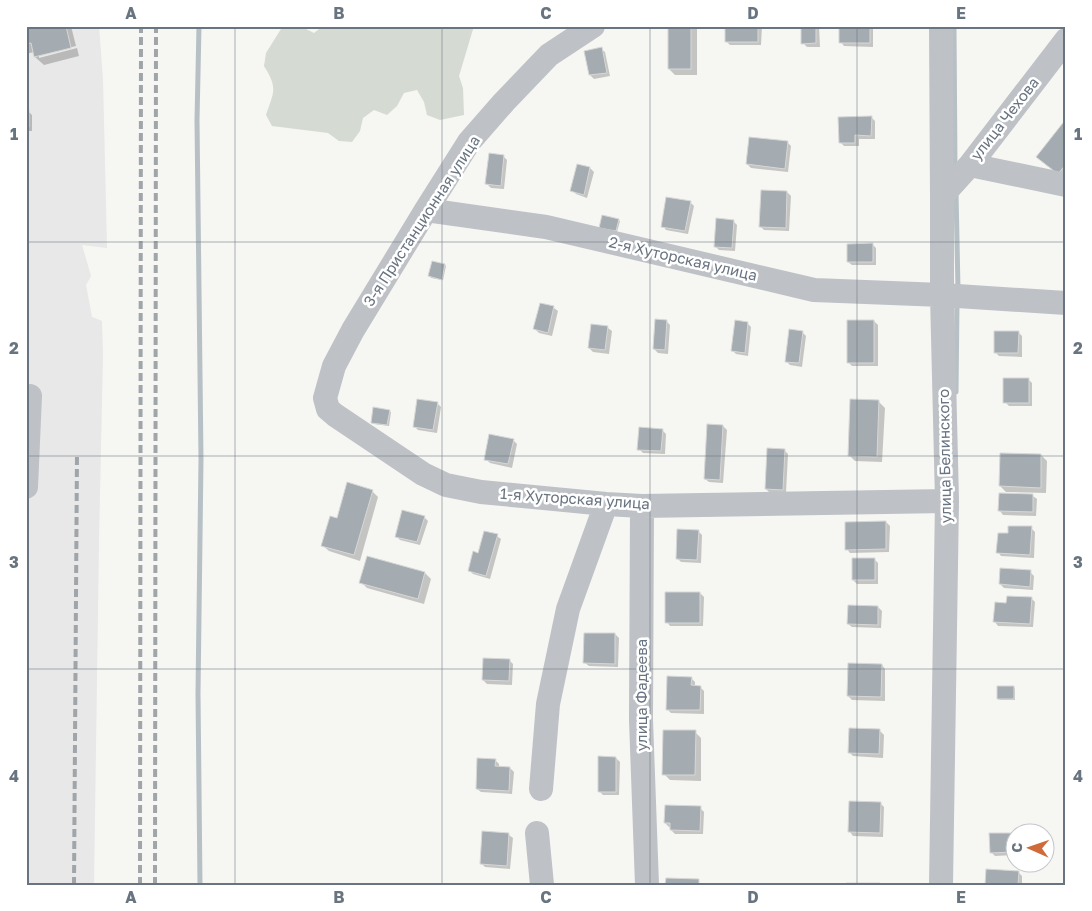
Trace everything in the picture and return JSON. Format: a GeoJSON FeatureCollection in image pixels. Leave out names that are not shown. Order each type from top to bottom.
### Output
{"type":"FeatureCollection","features":[{"type":"Feature","properties":{"kind":"street","name":"3-я Пристанционная улица"},"geometry":{"type":"LineString","coordinates":[[324,398],[334,366],[353,330],[469,142],[549,55],[594,26]]}},
{"type":"Feature","properties":{"kind":"street","name":"улица Белинского"},"geometry":{"type":"LineString","coordinates":[[941,26],[942,295],[947,501],[941,885]]}},
{"type":"Feature","properties":{"kind":"street","name":"улица Чехова"},"geometry":{"type":"LineString","coordinates":[[942,196],[970,165],[1066,40]]}},
{"type":"Feature","properties":{"kind":"street"},"geometry":{"type":"LineString","coordinates":[[970,165],[1066,185]]}},
{"type":"Feature","properties":{"kind":"street","name":"2-я Хуторская улица"},"geometry":{"type":"LineString","coordinates":[[426,210],[546,227],[814,290],[942,295],[1066,303]]}},
{"type":"Feature","properties":{"kind":"street"},"geometry":{"type":"LineString","coordinates":[[26,396],[30,396],[26,487]]}},
{"type":"Feature","properties":{"kind":"street","name":"1-я Хуторская улица"},"geometry":{"type":"LineString","coordinates":[[324,398],[328,409],[335,415],[423,474],[446,486],[481,492],[642,506],[947,501]]}},
{"type":"Feature","properties":{"kind":"street"},"geometry":{"type":"LineString","coordinates":[[541,789],[548,704],[568,609],[606,504]]}},
{"type":"Feature","properties":{"kind":"street","name":"улица Фадеева"},"geometry":{"type":"LineString","coordinates":[[642,506],[641,720],[647,885]]}},
{"type":"Feature","properties":{"kind":"street"},"geometry":{"type":"LineString","coordinates":[[538,833],[542,885]]}},
{"type":"Feature","properties":{"kind":"shaded area"},"geometry":{"type":"Polygon","coordinates":[[[26,26],[99,26],[103,80],[107,248],[82,245],[91,276],[86,285],[92,317],[102,321],[103,354],[94,885],[26,885],[26,26]]]}},
{"type":"Feature","properties":{"kind":"shaded area"},"geometry":{"type":"Polygon","coordinates":[[[285,26],[300,26],[314,33],[323,26],[474,26],[459,76],[463,88],[464,115],[440,120],[427,115],[424,102],[417,90],[404,93],[397,106],[387,115],[374,110],[363,118],[360,131],[352,142],[339,141],[328,133],[272,126],[266,115],[273,95],[273,85],[264,66],[266,53],[281,29],[285,26]]]}},
{"type":"Feature","properties":{"kind":"building"},"geometry":{"type":"Polygon","coordinates":[[[26,26],[66,26],[71,48],[34,57],[31,43],[26,44],[26,26]]]}},
{"type":"Feature","properties":{"kind":"building"},"geometry":{"type":"Polygon","coordinates":[[[668,26],[691,26],[691,69],[668,69],[668,26]]]}},
{"type":"Feature","properties":{"kind":"building"},"geometry":{"type":"Polygon","coordinates":[[[725,26],[758,26],[758,42],[725,42],[725,26]]]}},
{"type":"Feature","properties":{"kind":"building"},"geometry":{"type":"Polygon","coordinates":[[[801,26],[816,26],[816,43],[801,44],[801,26]]]}},
{"type":"Feature","properties":{"kind":"building"},"geometry":{"type":"Polygon","coordinates":[[[839,26],[870,26],[870,43],[839,43],[839,26]]]}},
{"type":"Feature","properties":{"kind":"building"},"geometry":{"type":"Polygon","coordinates":[[[602,47],[607,73],[589,75],[584,51],[602,47]]]}},
{"type":"Feature","properties":{"kind":"building"},"geometry":{"type":"Polygon","coordinates":[[[26,109],[29,109],[29,127],[26,127],[26,109]]]}},
{"type":"Feature","properties":{"kind":"building"},"geometry":{"type":"Polygon","coordinates":[[[872,116],[871,136],[855,135],[855,143],[839,143],[838,117],[872,116]]]}},
{"type":"Feature","properties":{"kind":"building"},"geometry":{"type":"Polygon","coordinates":[[[1066,119],[1066,164],[1058,174],[1036,157],[1066,119]]]}},
{"type":"Feature","properties":{"kind":"building"},"geometry":{"type":"Polygon","coordinates":[[[749,137],[788,141],[785,169],[746,164],[749,137]]]}},
{"type":"Feature","properties":{"kind":"building"},"geometry":{"type":"Polygon","coordinates":[[[489,153],[504,155],[501,186],[485,184],[489,153]]]}},
{"type":"Feature","properties":{"kind":"building"},"geometry":{"type":"Polygon","coordinates":[[[577,164],[590,167],[584,195],[570,191],[577,164]]]}},
{"type":"Feature","properties":{"kind":"building"},"geometry":{"type":"Polygon","coordinates":[[[761,190],[787,191],[786,228],[759,227],[761,190]]]}},
{"type":"Feature","properties":{"kind":"building"},"geometry":{"type":"Polygon","coordinates":[[[666,197],[691,201],[685,231],[661,227],[666,197]]]}},
{"type":"Feature","properties":{"kind":"building"},"geometry":{"type":"Polygon","coordinates":[[[602,215],[619,219],[616,231],[599,228],[602,215]]]}},
{"type":"Feature","properties":{"kind":"building"},"geometry":{"type":"Polygon","coordinates":[[[716,218],[734,220],[732,248],[714,247],[716,218]]]}},
{"type":"Feature","properties":{"kind":"building"},"geometry":{"type":"Polygon","coordinates":[[[873,243],[873,262],[847,262],[847,244],[873,243]]]}},
{"type":"Feature","properties":{"kind":"building"},"geometry":{"type":"Polygon","coordinates":[[[432,261],[445,264],[442,280],[428,276],[432,261]]]}},
{"type":"Feature","properties":{"kind":"building"},"geometry":{"type":"Polygon","coordinates":[[[540,303],[554,306],[548,333],[533,329],[540,303]]]}},
{"type":"Feature","properties":{"kind":"building"},"geometry":{"type":"Polygon","coordinates":[[[655,319],[667,320],[665,350],[653,349],[655,319]]]}},
{"type":"Feature","properties":{"kind":"building"},"geometry":{"type":"Polygon","coordinates":[[[735,320],[748,322],[745,353],[731,351],[735,320]]]}},
{"type":"Feature","properties":{"kind":"building"},"geometry":{"type":"Polygon","coordinates":[[[847,320],[874,320],[874,363],[847,363],[847,320]]]}},
{"type":"Feature","properties":{"kind":"building"},"geometry":{"type":"Polygon","coordinates":[[[591,324],[608,326],[605,350],[588,348],[591,324]]]}},
{"type":"Feature","properties":{"kind":"building"},"geometry":{"type":"Polygon","coordinates":[[[789,329],[803,331],[799,363],[785,362],[789,329]]]}},
{"type":"Feature","properties":{"kind":"building"},"geometry":{"type":"Polygon","coordinates":[[[994,331],[1019,331],[1018,353],[994,353],[994,331]]]}},
{"type":"Feature","properties":{"kind":"building"},"geometry":{"type":"Polygon","coordinates":[[[1003,378],[1029,378],[1029,403],[1003,403],[1003,378]]]}},
{"type":"Feature","properties":{"kind":"building"},"geometry":{"type":"Polygon","coordinates":[[[417,399],[438,402],[433,430],[413,427],[417,399]]]}},
{"type":"Feature","properties":{"kind":"building"},"geometry":{"type":"Polygon","coordinates":[[[850,399],[879,400],[877,457],[848,456],[850,399]]]}},
{"type":"Feature","properties":{"kind":"building"},"geometry":{"type":"Polygon","coordinates":[[[373,407],[390,410],[387,425],[371,423],[373,407]]]}},
{"type":"Feature","properties":{"kind":"building"},"geometry":{"type":"Polygon","coordinates":[[[707,424],[723,425],[720,480],[704,479],[707,424]]]}},
{"type":"Feature","properties":{"kind":"building"},"geometry":{"type":"Polygon","coordinates":[[[639,427],[663,429],[661,451],[637,450],[639,427]]]}},
{"type":"Feature","properties":{"kind":"building"},"geometry":{"type":"Polygon","coordinates":[[[489,434],[514,439],[508,464],[484,460],[489,434]]]}},
{"type":"Feature","properties":{"kind":"building"},"geometry":{"type":"Polygon","coordinates":[[[767,448],[785,449],[783,490],[765,489],[767,448]]]}},
{"type":"Feature","properties":{"kind":"building"},"geometry":{"type":"Polygon","coordinates":[[[1000,453],[1041,454],[1041,488],[999,486],[1000,453]]]}},
{"type":"Feature","properties":{"kind":"building"},"geometry":{"type":"Polygon","coordinates":[[[347,482],[373,490],[354,555],[321,546],[330,516],[337,518],[347,482]]]}},
{"type":"Feature","properties":{"kind":"building"},"geometry":{"type":"Polygon","coordinates":[[[999,493],[1033,494],[1033,512],[998,511],[999,493]]]}},
{"type":"Feature","properties":{"kind":"building"},"geometry":{"type":"Polygon","coordinates":[[[402,510],[425,516],[417,542],[395,537],[402,510]]]}},
{"type":"Feature","properties":{"kind":"building"},"geometry":{"type":"Polygon","coordinates":[[[886,521],[886,549],[845,550],[845,522],[886,521]]]}},
{"type":"Feature","properties":{"kind":"building"},"geometry":{"type":"Polygon","coordinates":[[[1008,526],[1032,526],[1030,555],[996,553],[998,533],[1008,533],[1008,526]]]}},
{"type":"Feature","properties":{"kind":"building"},"geometry":{"type":"Polygon","coordinates":[[[677,529],[699,530],[697,560],[676,559],[677,529]]]}},
{"type":"Feature","properties":{"kind":"building"},"geometry":{"type":"Polygon","coordinates":[[[484,531],[498,534],[486,576],[468,571],[473,551],[478,553],[484,531]]]}},
{"type":"Feature","properties":{"kind":"building"},"geometry":{"type":"Polygon","coordinates":[[[367,556],[425,572],[418,599],[359,583],[367,556]]]}},
{"type":"Feature","properties":{"kind":"building"},"geometry":{"type":"Polygon","coordinates":[[[852,558],[875,558],[875,580],[852,580],[852,558]]]}},
{"type":"Feature","properties":{"kind":"building"},"geometry":{"type":"Polygon","coordinates":[[[1000,568],[1031,570],[1030,587],[999,584],[1000,568]]]}},
{"type":"Feature","properties":{"kind":"building"},"geometry":{"type":"Polygon","coordinates":[[[665,592],[700,592],[700,623],[665,623],[665,592]]]}},
{"type":"Feature","properties":{"kind":"building"},"geometry":{"type":"Polygon","coordinates":[[[1007,596],[1032,597],[1030,624],[993,622],[995,602],[1006,603],[1007,596]]]}},
{"type":"Feature","properties":{"kind":"building"},"geometry":{"type":"Polygon","coordinates":[[[848,605],[878,606],[878,625],[847,624],[848,605]]]}},
{"type":"Feature","properties":{"kind":"building"},"geometry":{"type":"Polygon","coordinates":[[[584,633],[615,633],[615,664],[583,663],[584,633]]]}},
{"type":"Feature","properties":{"kind":"building"},"geometry":{"type":"Polygon","coordinates":[[[483,658],[510,659],[509,681],[482,680],[483,658]]]}},
{"type":"Feature","properties":{"kind":"building"},"geometry":{"type":"Polygon","coordinates":[[[848,663],[882,664],[881,697],[847,696],[848,663]]]}},
{"type":"Feature","properties":{"kind":"building"},"geometry":{"type":"Polygon","coordinates":[[[667,676],[692,677],[691,685],[701,686],[700,710],[666,710],[667,676]]]}},
{"type":"Feature","properties":{"kind":"building"},"geometry":{"type":"Polygon","coordinates":[[[997,686],[1014,686],[1014,699],[997,699],[997,686]]]}},
{"type":"Feature","properties":{"kind":"building"},"geometry":{"type":"Polygon","coordinates":[[[849,728],[880,729],[879,754],[848,753],[849,728]]]}},
{"type":"Feature","properties":{"kind":"building"},"geometry":{"type":"Polygon","coordinates":[[[663,730],[696,730],[695,775],[662,775],[663,730]]]}},
{"type":"Feature","properties":{"kind":"building"},"geometry":{"type":"Polygon","coordinates":[[[598,756],[616,757],[616,792],[598,792],[598,756]]]}},
{"type":"Feature","properties":{"kind":"building"},"geometry":{"type":"Polygon","coordinates":[[[477,758],[496,759],[495,766],[510,767],[509,791],[476,789],[477,758]]]}},
{"type":"Feature","properties":{"kind":"building"},"geometry":{"type":"Polygon","coordinates":[[[849,801],[881,802],[880,833],[848,832],[849,801]]]}},
{"type":"Feature","properties":{"kind":"building"},"geometry":{"type":"Polygon","coordinates":[[[665,805],[701,806],[700,831],[670,830],[670,823],[664,823],[665,805]]]}},
{"type":"Feature","properties":{"kind":"building"},"geometry":{"type":"Polygon","coordinates":[[[482,831],[509,833],[507,866],[480,864],[482,831]]]}},
{"type":"Feature","properties":{"kind":"building"},"geometry":{"type":"Polygon","coordinates":[[[989,833],[1004,833],[1004,852],[990,853],[989,833]]]}},
{"type":"Feature","properties":{"kind":"building"},"geometry":{"type":"Polygon","coordinates":[[[986,869],[1004,870],[1004,874],[1019,874],[1018,885],[985,885],[986,869]]]}},
{"type":"Feature","properties":{"kind":"building"},"geometry":{"type":"Polygon","coordinates":[[[666,878],[699,879],[699,885],[665,885],[666,878]]]}},
{"type":"Feature","properties":{"kind":"building"},"geometry":{"type":"Polygon","coordinates":[[[846,883],[880,883],[880,885],[846,885],[846,883]]]}},
{"type":"Feature","properties":{"kind":"waterway"},"geometry":{"type":"LineString","coordinates":[[199,26],[197,120],[201,459],[198,693],[200,885]]}},
{"type":"Feature","properties":{"kind":"waterway"},"geometry":{"type":"LineString","coordinates":[[954,26],[955,169]]}},
{"type":"Feature","properties":{"kind":"waterway"},"geometry":{"type":"LineString","coordinates":[[956,193],[958,289]]}},
{"type":"Feature","properties":{"kind":"waterway"},"geometry":{"type":"LineString","coordinates":[[956,392],[957,303]]}},
{"type":"Feature","properties":{"kind":"railway"},"geometry":{"type":"LineString","coordinates":[[140,885],[141,26]]}},
{"type":"Feature","properties":{"kind":"railway"},"geometry":{"type":"LineString","coordinates":[[155,885],[156,26]]}},
{"type":"Feature","properties":{"kind":"railway"},"geometry":{"type":"LineString","coordinates":[[74,885],[77,453]]}}]}
